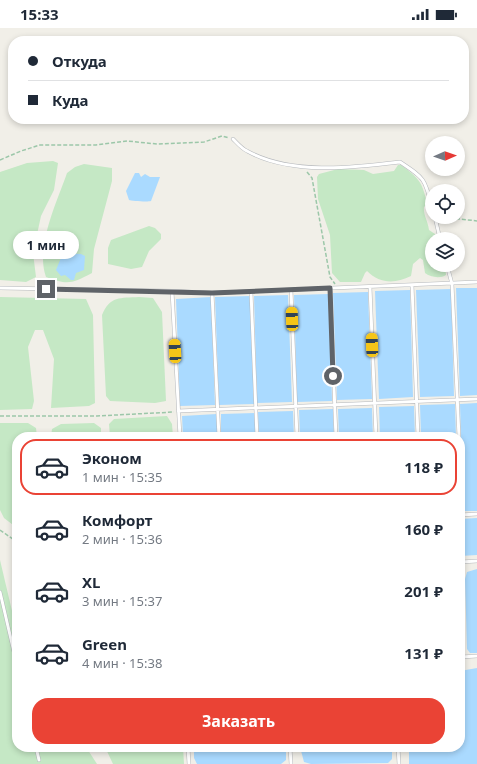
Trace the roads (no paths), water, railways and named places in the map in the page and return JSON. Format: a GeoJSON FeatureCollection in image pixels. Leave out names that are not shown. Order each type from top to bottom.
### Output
{"type":"FeatureCollection","features":[{"type":"Feature","properties":{"kind":"lane"},"geometry":{"type":"LineString","coordinates":[[233,139],[245,151],[272,162],[302,166],[363,166],[400,162],[426,182],[426,184]]}},
{"type":"Feature","properties":{"kind":"lane"},"geometry":{"type":"LineString","coordinates":[[449,272],[452,284],[459,432]]}},
{"type":"Feature","properties":{"kind":"lane"},"geometry":{"type":"LineString","coordinates":[[0,288],[212,293],[477,282]]}},
{"type":"Feature","properties":{"kind":"lane"},"geometry":{"type":"LineString","coordinates":[[412,285],[418,432]]}},
{"type":"Feature","properties":{"kind":"lane"},"geometry":{"type":"LineString","coordinates":[[370,287],[376,432]]}},
{"type":"Feature","properties":{"kind":"lane"},"geometry":{"type":"LineString","coordinates":[[330,288],[336,432]]}},
{"type":"Feature","properties":{"kind":"lane"},"geometry":{"type":"LineString","coordinates":[[291,290],[297,432]]}},
{"type":"Feature","properties":{"kind":"lane"},"geometry":{"type":"LineString","coordinates":[[172,291],[180,432]]}},
{"type":"Feature","properties":{"kind":"lane"},"geometry":{"type":"LineString","coordinates":[[251,292],[257,432]]}},
{"type":"Feature","properties":{"kind":"lane"},"geometry":{"type":"LineString","coordinates":[[212,293],[219,432]]}},
{"type":"Feature","properties":{"kind":"lane"},"geometry":{"type":"LineString","coordinates":[[178,412],[477,399]]}},
{"type":"Feature","properties":{"kind":"lane"},"geometry":{"type":"LineString","coordinates":[[465,515],[477,514]]}},
{"type":"Feature","properties":{"kind":"lane"},"geometry":{"type":"LineString","coordinates":[[465,562],[477,561]]}},
{"type":"Feature","properties":{"kind":"lane"},"geometry":{"type":"LineString","coordinates":[[0,592],[12,644]]}},
{"type":"Feature","properties":{"kind":"lane"},"geometry":{"type":"LineString","coordinates":[[465,657],[477,656]]}},
{"type":"Feature","properties":{"kind":"lane"},"geometry":{"type":"LineString","coordinates":[[37,752],[39,760]]}},
{"type":"Feature","properties":{"kind":"lane"},"geometry":{"type":"LineString","coordinates":[[188,752],[189,764]]}},
{"type":"Feature","properties":{"kind":"lane"},"geometry":{"type":"LineString","coordinates":[[290,752],[291,764]]}},
{"type":"Feature","properties":{"kind":"lane"},"geometry":{"type":"LineString","coordinates":[[398,752],[399,764]]}},
{"type":"Feature","properties":{"kind":"water"},"geometry":{"type":"Polygon","coordinates":[[[135,173],[139,173],[141,177],[145,174],[150,177],[160,177],[151,201],[129,200],[126,191],[135,173]]]}},
{"type":"Feature","properties":{"kind":"water"},"geometry":{"type":"Polygon","coordinates":[[[63,253],[81,254],[85,256],[84,270],[76,273],[74,280],[71,280],[65,275],[61,276],[56,270],[63,253]]]}},
{"type":"Feature","properties":{"kind":"water"},"geometry":{"type":"Polygon","coordinates":[[[456,288],[477,288],[477,395],[460,396],[456,288]]]}},
{"type":"Feature","properties":{"kind":"water"},"geometry":{"type":"Polygon","coordinates":[[[451,289],[454,396],[420,397],[416,290],[451,289]]]}},
{"type":"Feature","properties":{"kind":"water"},"geometry":{"type":"Polygon","coordinates":[[[410,290],[413,397],[379,399],[375,291],[410,290]]]}},
{"type":"Feature","properties":{"kind":"water"},"geometry":{"type":"Polygon","coordinates":[[[368,292],[372,399],[337,400],[333,293],[368,292]]]}},
{"type":"Feature","properties":{"kind":"water"},"geometry":{"type":"Polygon","coordinates":[[[329,294],[332,401],[297,402],[294,295],[329,294]]]}},
{"type":"Feature","properties":{"kind":"water"},"geometry":{"type":"Polygon","coordinates":[[[288,295],[292,402],[257,403],[254,296],[288,295]]]}},
{"type":"Feature","properties":{"kind":"water"},"geometry":{"type":"Polygon","coordinates":[[[250,296],[254,404],[219,405],[215,297],[250,296]]]}},
{"type":"Feature","properties":{"kind":"water"},"geometry":{"type":"Polygon","coordinates":[[[211,297],[215,405],[180,406],[176,299],[211,297]]]}},
{"type":"Feature","properties":{"kind":"water"},"geometry":{"type":"Polygon","coordinates":[[[477,403],[477,511],[465,511],[465,432],[461,432],[460,404],[477,403]]]}},
{"type":"Feature","properties":{"kind":"water"},"geometry":{"type":"Polygon","coordinates":[[[455,404],[456,432],[421,432],[420,405],[455,404]]]}},
{"type":"Feature","properties":{"kind":"water"},"geometry":{"type":"Polygon","coordinates":[[[414,406],[415,432],[380,432],[379,407],[414,406]]]}},
{"type":"Feature","properties":{"kind":"water"},"geometry":{"type":"Polygon","coordinates":[[[372,408],[373,432],[339,432],[338,409],[372,408]]]}},
{"type":"Feature","properties":{"kind":"water"},"geometry":{"type":"Polygon","coordinates":[[[333,409],[334,432],[300,432],[299,410],[333,409]]]}},
{"type":"Feature","properties":{"kind":"water"},"geometry":{"type":"Polygon","coordinates":[[[293,411],[294,432],[259,432],[258,412],[293,411]]]}},
{"type":"Feature","properties":{"kind":"water"},"geometry":{"type":"Polygon","coordinates":[[[255,413],[256,432],[221,432],[221,414],[255,413]]]}},
{"type":"Feature","properties":{"kind":"water"},"geometry":{"type":"Polygon","coordinates":[[[217,414],[218,432],[183,432],[182,416],[217,414]]]}},
{"type":"Feature","properties":{"kind":"water"},"geometry":{"type":"Polygon","coordinates":[[[477,518],[477,555],[465,556],[465,519],[477,518]]]}},
{"type":"Feature","properties":{"kind":"water"},"geometry":{"type":"Polygon","coordinates":[[[477,569],[477,653],[470,653],[467,649],[465,579],[467,572],[477,569]]]}},
{"type":"Feature","properties":{"kind":"water"},"geometry":{"type":"Polygon","coordinates":[[[477,668],[477,764],[409,764],[409,752],[465,752],[465,670],[477,668]]]}},
{"type":"Feature","properties":{"kind":"water"},"geometry":{"type":"Polygon","coordinates":[[[194,752],[286,752],[286,760],[281,764],[197,764],[194,758],[194,752]]]}},
{"type":"Feature","properties":{"kind":"water"},"geometry":{"type":"Polygon","coordinates":[[[301,752],[392,752],[392,759],[388,763],[311,764],[304,762],[301,752]]]}}]}
